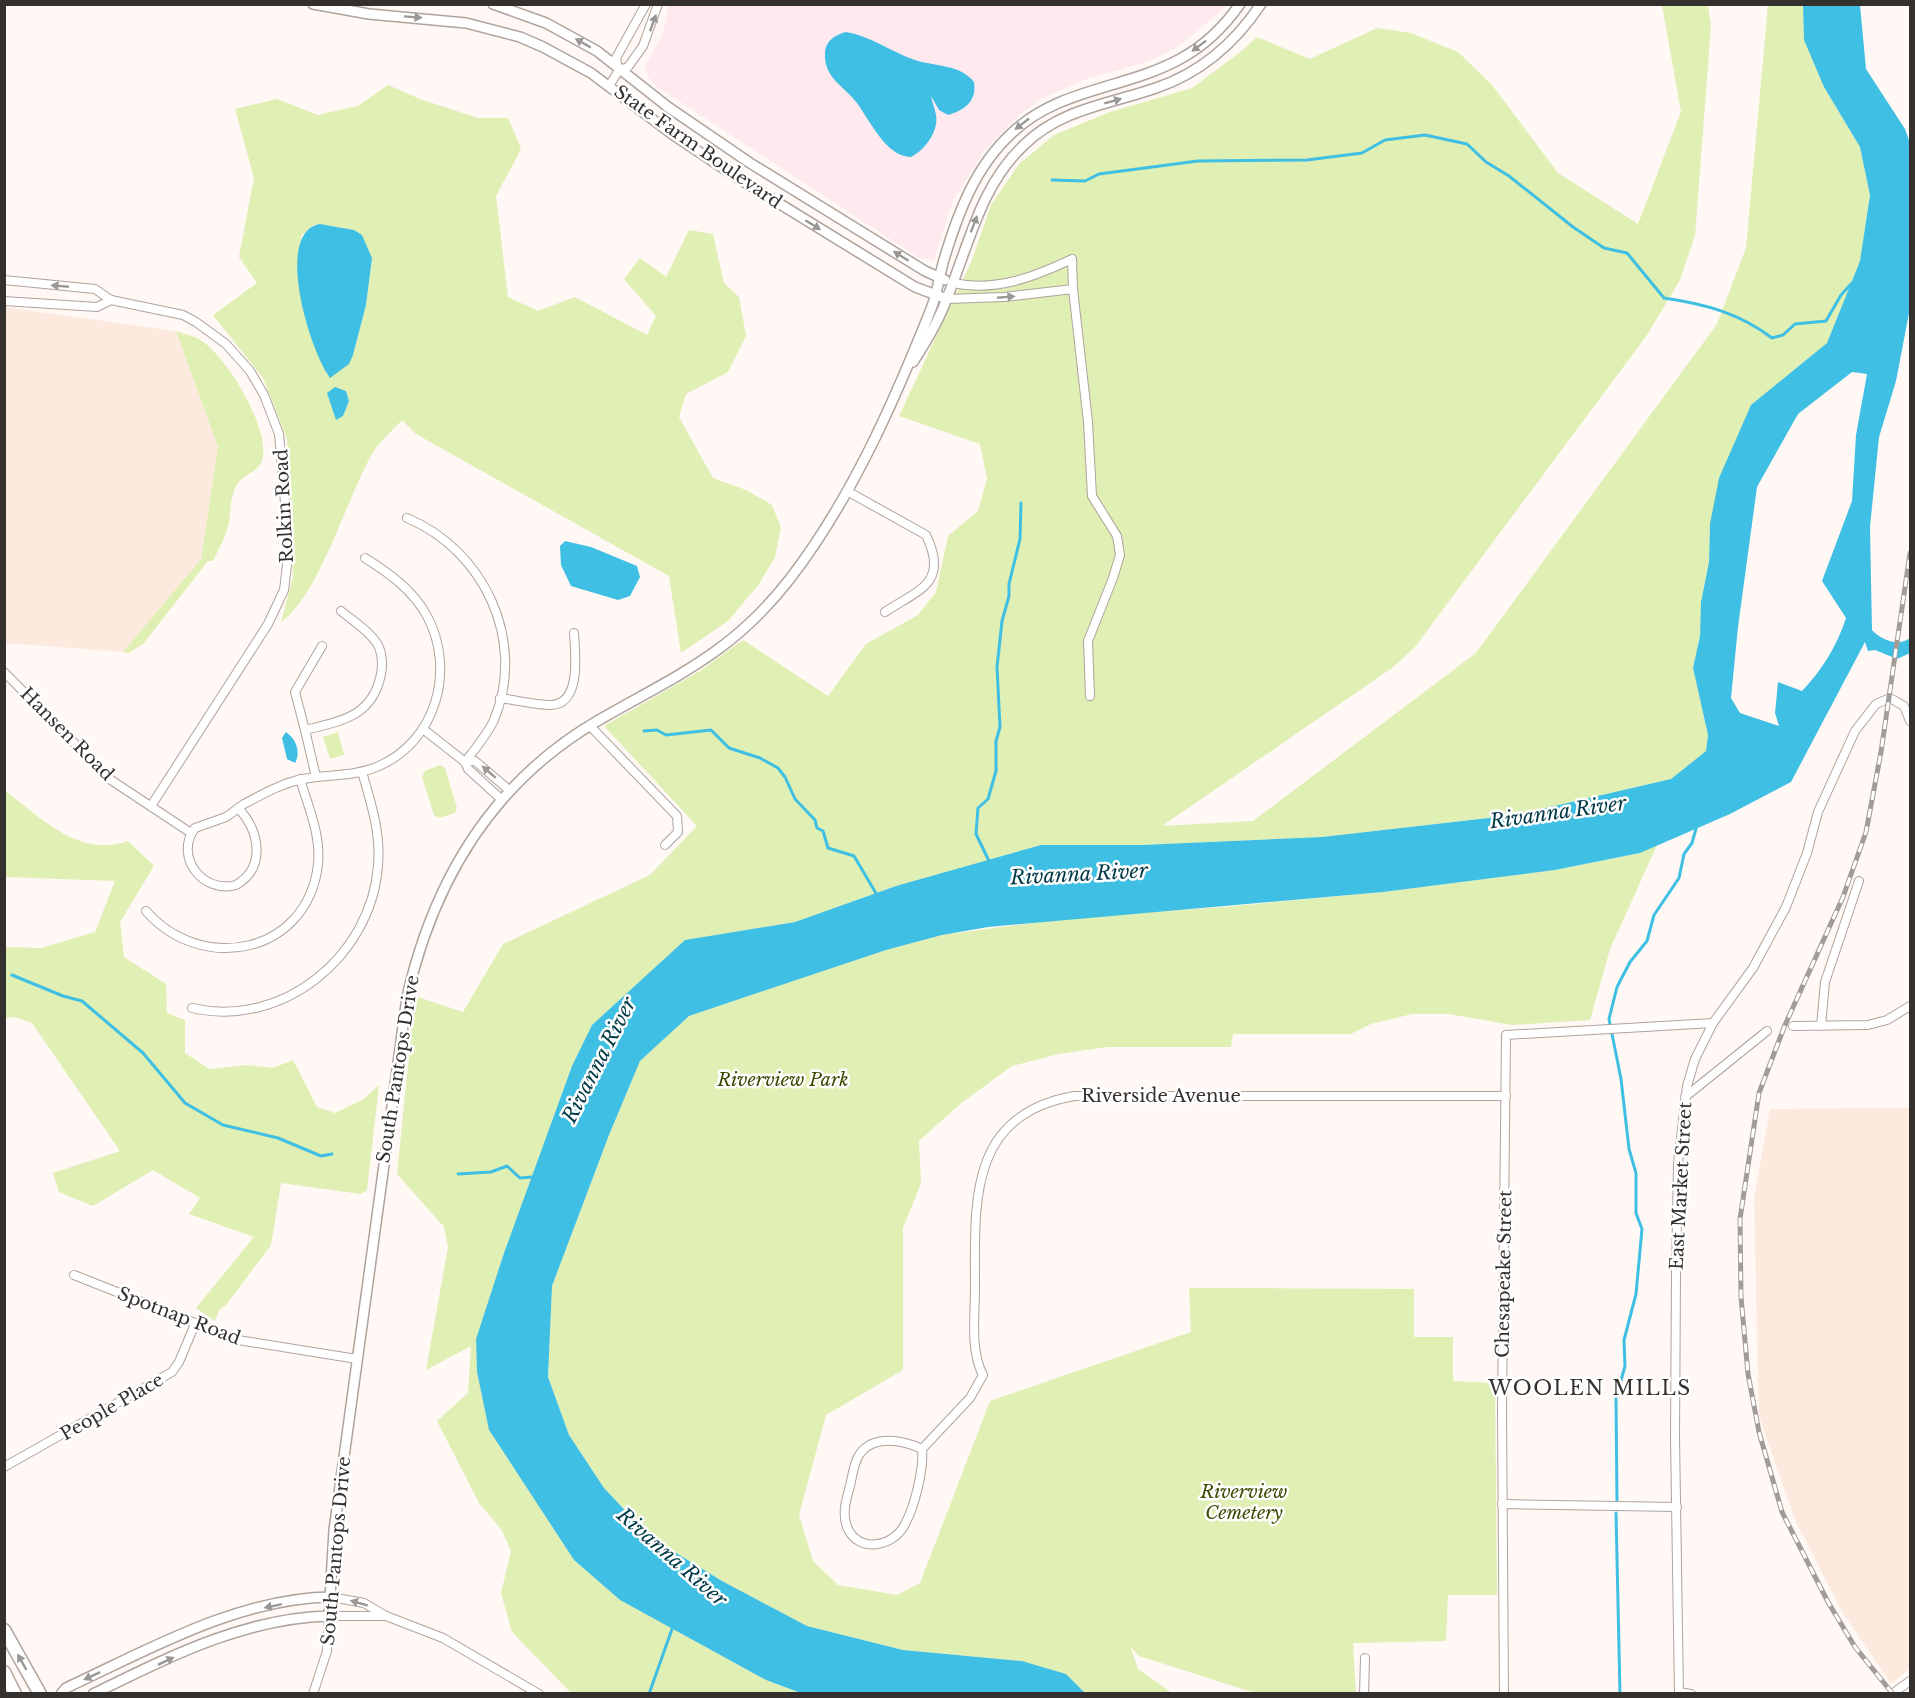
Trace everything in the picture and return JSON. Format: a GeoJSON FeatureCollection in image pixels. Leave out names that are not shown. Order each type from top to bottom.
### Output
{"type":"FeatureCollection","features":[{"type":"Feature","properties":{"kind":"highway"},"geometry":{"type":"LineString","coordinates":[[4,1630],[40,1694]]}},
{"type":"Feature","properties":{"kind":"highway"},"geometry":{"type":"LineString","coordinates":[[4,1672],[15,1694]]}},
{"type":"Feature","properties":{"kind":"street","name":"State Farm Boulevard"},"geometry":{"type":"LineString","coordinates":[[313,4],[369,14],[438,19],[495,29],[543,46],[609,86],[672,134],[741,180],[889,272],[936,296],[947,299],[994,298],[1073,289]]}},
{"type":"Feature","properties":{"kind":"street","name":"State Farm Boulevard"},"geometry":{"type":"LineString","coordinates":[[493,4],[546,23],[597,51],[618,70],[750,163],[940,278],[953,283],[979,285],[1016,282],[1072,259],[1073,289],[1088,422],[1092,496],[1117,536],[1120,555],[1088,641],[1090,696]]}},
{"type":"Feature","properties":{"kind":"street"},"geometry":{"type":"LineString","coordinates":[[609,86],[618,70],[616,58],[646,4]]}},
{"type":"Feature","properties":{"kind":"street"},"geometry":{"type":"LineString","coordinates":[[618,70],[628,67],[643,46],[658,4]]}},
{"type":"Feature","properties":{"kind":"street","name":"South Pantops Drive"},"geometry":{"type":"LineString","coordinates":[[313,1694],[327,1651],[334,1530],[407,997],[414,967],[443,889],[471,839],[501,799],[530,770],[590,726],[706,660],[745,629],[805,557],[847,491],[899,384],[936,296],[967,196],[976,178],[1011,132],[1035,114],[1073,94],[1152,72],[1179,60],[1216,33],[1240,4]]}},
{"type":"Feature","properties":{"kind":"street","name":"South Pantops Drive"},"geometry":{"type":"LineString","coordinates":[[899,384],[925,343],[947,299],[983,201],[1023,145],[1044,129],[1078,110],[1158,88],[1187,75],[1228,45],[1261,4]]}},
{"type":"Feature","properties":{"kind":"street","name":"Rolkin Road"},"geometry":{"type":"LineString","coordinates":[[4,280],[95,289],[111,300],[188,317],[236,354],[257,382],[275,421],[281,444],[290,558],[280,600],[268,624],[151,806]]}},
{"type":"Feature","properties":{"kind":"street","name":"Rolkin Road"},"geometry":{"type":"LineString","coordinates":[[4,301],[97,307],[111,300]]}},
{"type":"Feature","properties":{"kind":"street"},"geometry":{"type":"LineString","coordinates":[[847,491],[926,536],[929,542],[935,570],[931,581],[885,612]]}},
{"type":"Feature","properties":{"kind":"street"},"geometry":{"type":"LineString","coordinates":[[407,518],[426,527],[452,546],[472,566],[490,596],[504,644],[505,662],[500,698],[490,727],[465,762]]}},
{"type":"Feature","properties":{"kind":"street"},"geometry":{"type":"LineString","coordinates":[[238,808],[252,826],[257,849],[250,874],[236,885],[220,888],[200,879],[191,862],[189,850],[191,832],[199,825],[226,817],[238,808],[278,787],[300,779],[362,772],[377,767],[403,752],[423,729],[438,694],[440,659],[438,642],[426,615],[412,596],[394,578],[365,558]]}},
{"type":"Feature","properties":{"kind":"street"},"geometry":{"type":"LineString","coordinates":[[305,730],[341,721],[366,707],[378,691],[383,666],[378,644],[368,632],[341,611]]}},
{"type":"Feature","properties":{"kind":"street"},"geometry":{"type":"LineString","coordinates":[[500,698],[550,705],[563,701],[572,687],[576,661],[574,633]]}},
{"type":"Feature","properties":{"kind":"street"},"geometry":{"type":"LineString","coordinates":[[316,777],[295,692],[322,646]]}},
{"type":"Feature","properties":{"kind":"street","name":"Hansen Road"},"geometry":{"type":"LineString","coordinates":[[4,672],[99,770],[191,832]]}},
{"type":"Feature","properties":{"kind":"street","name":"East Market Street"},"geometry":{"type":"LineString","coordinates":[[1679,1693],[1677,1186],[1685,1097],[1695,1059],[1713,1023],[1743,984],[1786,907],[1807,853],[1818,812],[1864,717],[1880,701],[1890,698],[1904,706],[1911,721]]}},
{"type":"Feature","properties":{"kind":"street"},"geometry":{"type":"LineString","coordinates":[[590,726],[677,816],[678,832],[665,845]]}},
{"type":"Feature","properties":{"kind":"street"},"geometry":{"type":"LineString","coordinates":[[423,729],[465,762],[468,769],[501,799]]}},
{"type":"Feature","properties":{"kind":"street"},"geometry":{"type":"LineString","coordinates":[[465,762],[474,760],[509,790]]}},
{"type":"Feature","properties":{"kind":"street"},"geometry":{"type":"LineString","coordinates":[[192,1008],[231,1010],[284,999],[318,979],[347,950],[372,900],[378,866],[377,827],[362,772]]}},
{"type":"Feature","properties":{"kind":"street"},"geometry":{"type":"LineString","coordinates":[[146,911],[175,936],[188,943],[215,949],[246,947],[271,938],[282,930],[309,896],[318,863],[316,835],[300,779]]}},
{"type":"Feature","properties":{"kind":"street"},"geometry":{"type":"LineString","coordinates":[[1821,1026],[1825,982],[1859,881]]}},
{"type":"Feature","properties":{"kind":"street"},"geometry":{"type":"LineString","coordinates":[[1793,1026],[1876,1024],[1911,1006]]}},
{"type":"Feature","properties":{"kind":"street","name":"Chesapeake Street"},"geometry":{"type":"LineString","coordinates":[[1504,1694],[1502,1504],[1506,1035],[1713,1023]]}},
{"type":"Feature","properties":{"kind":"street"},"geometry":{"type":"LineString","coordinates":[[1685,1097],[1767,1031]]}},
{"type":"Feature","properties":{"kind":"street","name":"Riverside Avenue"},"geometry":{"type":"LineString","coordinates":[[922,1449],[970,1398],[983,1375],[976,1358],[974,1220],[977,1188],[982,1170],[994,1145],[1011,1126],[1031,1110],[1074,1096],[1506,1096]]}},
{"type":"Feature","properties":{"kind":"street","name":"Spotnap Road"},"geometry":{"type":"LineString","coordinates":[[74,1275],[195,1324],[252,1343],[357,1359]]}},
{"type":"Feature","properties":{"kind":"street","name":"People Place"},"geometry":{"type":"LineString","coordinates":[[4,1467],[172,1372],[179,1362],[195,1324]]}},
{"type":"Feature","properties":{"kind":"street"},"geometry":{"type":"LineString","coordinates":[[889,1440],[906,1441],[922,1449],[924,1462],[906,1523],[899,1534],[887,1543],[876,1545],[855,1538],[847,1527],[844,1509],[858,1456],[867,1448],[889,1440]]}},
{"type":"Feature","properties":{"kind":"street"},"geometry":{"type":"LineString","coordinates":[[1502,1504],[1677,1508]]}},
{"type":"Feature","properties":{"kind":"street"},"geometry":{"type":"LineString","coordinates":[[61,1694],[84,1680],[221,1620],[275,1605],[331,1597],[364,1603],[386,1616],[443,1638],[539,1694]]}},
{"type":"Feature","properties":{"kind":"street"},"geometry":{"type":"LineString","coordinates":[[93,1694],[224,1635],[279,1620],[329,1616],[386,1616]]}},
{"type":"Feature","properties":{"kind":"street"},"geometry":{"type":"LineString","coordinates":[[1364,1694],[1365,1658]]}},
{"type":"Feature","properties":{"kind":"street"},"geometry":{"type":"LineString","coordinates":[[1892,1694],[1911,1681]]}},
{"type":"Feature","properties":{"kind":"street"},"geometry":{"type":"LineString","coordinates":[[1679,1693],[1690,1694]]}},
{"type":"Feature","properties":{"kind":"shaded area"},"geometry":{"type":"Polygon","coordinates":[[[669,5],[1228,5],[1179,46],[1150,61],[1083,80],[1039,100],[1018,116],[985,150],[953,200],[934,260],[919,258],[656,86],[648,77],[645,66],[662,36],[669,5]]]}},
{"type":"Feature","properties":{"kind":"shaded area"},"geometry":{"type":"Polygon","coordinates":[[[4,307],[176,331],[218,447],[201,559],[123,652],[5,643],[4,307]]]}},
{"type":"Feature","properties":{"kind":"shaded area"},"geometry":{"type":"Polygon","coordinates":[[[1910,1108],[1910,1668],[1891,1684],[1841,1610],[1795,1520],[1759,1416],[1754,1198],[1770,1109],[1910,1108]]]}},
{"type":"Feature","properties":{"kind":"green space"},"geometry":{"type":"Polygon","coordinates":[[[1662,5],[1708,5],[1711,26],[1695,236],[1680,280],[1647,335],[1415,647],[1392,668],[1162,826],[1253,821],[1476,653],[1717,324],[1746,248],[1768,5],[1803,5],[1804,40],[1824,87],[1860,147],[1870,195],[1860,261],[1827,343],[1751,405],[1710,524],[1709,562],[1701,602],[1700,636],[1693,668],[1708,735],[1706,751],[1671,779],[1515,815],[1322,837],[1142,845],[1041,845],[896,886],[795,922],[685,940],[592,1025],[572,1066],[504,1253],[476,1339],[477,1372],[489,1430],[574,1560],[620,1600],[766,1680],[801,1693],[571,1693],[512,1632],[501,1593],[511,1551],[501,1529],[479,1503],[437,1421],[468,1393],[471,1346],[426,1370],[448,1247],[444,1227],[397,1174],[415,996],[463,1012],[503,944],[650,875],[697,826],[604,726],[700,671],[743,640],[828,696],[866,644],[918,615],[936,592],[948,536],[978,511],[987,479],[980,444],[899,416],[972,260],[991,205],[1019,164],[1054,135],[1110,112],[1192,88],[1257,37],[1310,59],[1377,28],[1411,33],[1458,52],[1492,85],[1558,173],[1638,224],[1681,112],[1662,5]]]}},
{"type":"Feature","properties":{"kind":"green space"},"geometry":{"type":"Polygon","coordinates":[[[388,85],[420,99],[478,118],[508,118],[521,149],[496,196],[508,297],[538,311],[575,297],[647,335],[656,316],[624,279],[640,258],[666,277],[689,230],[713,234],[724,283],[739,297],[746,336],[728,372],[686,394],[679,417],[713,478],[746,490],[772,505],[781,528],[775,557],[759,584],[728,621],[681,653],[669,576],[416,434],[402,420],[372,454],[320,569],[295,609],[281,622],[293,577],[287,439],[263,378],[213,315],[257,283],[239,257],[254,178],[235,109],[277,99],[318,115],[358,106],[388,85]],[[314,225],[302,235],[298,271],[303,307],[328,375],[353,355],[366,305],[372,258],[362,235],[354,230],[314,225]],[[346,391],[327,393],[336,419],[343,416],[349,401],[346,391]]]}},
{"type":"Feature","properties":{"kind":"green space"},"geometry":{"type":"Polygon","coordinates":[[[176,331],[202,341],[234,377],[253,411],[263,444],[263,457],[255,470],[243,478],[234,490],[228,527],[213,561],[208,561],[143,644],[129,653],[123,652],[201,559],[218,447],[176,331]]]}},
{"type":"Feature","properties":{"kind":"green space"},"geometry":{"type":"Polygon","coordinates":[[[338,732],[344,755],[330,759],[323,737],[338,732]]]}},
{"type":"Feature","properties":{"kind":"green space"},"geometry":{"type":"Polygon","coordinates":[[[440,765],[445,768],[457,808],[455,813],[439,818],[434,815],[422,777],[425,771],[440,765]]]}},
{"type":"Feature","properties":{"kind":"green space"},"geometry":{"type":"Polygon","coordinates":[[[4,790],[47,823],[77,840],[110,845],[128,841],[154,866],[120,922],[124,957],[166,984],[167,1013],[185,1020],[185,1053],[209,1069],[247,1065],[273,1068],[293,1060],[317,1107],[335,1113],[364,1099],[379,1085],[367,1190],[361,1194],[281,1183],[271,1245],[226,1305],[219,1310],[215,1321],[196,1308],[254,1237],[189,1214],[200,1198],[153,1170],[93,1206],[59,1192],[53,1173],[120,1151],[32,1023],[15,1017],[5,1018],[5,947],[41,948],[95,932],[115,881],[5,877],[4,790]]]}},
{"type":"Feature","properties":{"kind":"green space"},"geometry":{"type":"Polygon","coordinates":[[[1657,845],[1610,949],[1590,1020],[1512,1025],[1449,1014],[1412,1014],[1371,1024],[1351,1034],[1233,1034],[1231,1047],[1107,1047],[1059,1054],[1012,1066],[960,1104],[919,1141],[921,1183],[903,1228],[903,1370],[826,1415],[799,1515],[813,1561],[838,1585],[897,1595],[920,1583],[990,1401],[1191,1332],[1189,1288],[1414,1289],[1414,1337],[1453,1337],[1453,1381],[1495,1383],[1497,1595],[1448,1595],[1446,1641],[1353,1643],[1356,1693],[1255,1693],[1139,1656],[1130,1646],[1138,1669],[1172,1693],[1085,1693],[1066,1674],[1022,1661],[903,1650],[807,1626],[722,1581],[650,1537],[604,1488],[569,1435],[548,1377],[552,1286],[609,1135],[640,1061],[689,1016],[886,950],[942,935],[1071,918],[1383,892],[1555,870],[1640,853],[1657,845]]]}},
{"type":"Feature","properties":{"kind":"water","name":"Rivanna River"},"geometry":{"type":"Polygon","coordinates":[[[1803,5],[1860,5],[1866,69],[1905,129],[1910,143],[1910,308],[1896,381],[1879,437],[1870,527],[1872,630],[1880,637],[1890,641],[1900,642],[1910,638],[1910,653],[1897,659],[1875,650],[1868,651],[1865,642],[1791,782],[1730,814],[1640,853],[1555,870],[1383,892],[988,927],[942,935],[886,950],[689,1016],[640,1061],[609,1135],[552,1286],[548,1377],[569,1435],[604,1488],[650,1537],[722,1581],[807,1626],[903,1650],[1022,1661],[1066,1674],[1085,1693],[801,1693],[766,1680],[620,1600],[574,1560],[489,1430],[477,1372],[476,1339],[504,1253],[572,1066],[592,1025],[685,940],[795,922],[896,886],[1041,845],[1142,845],[1322,837],[1515,815],[1671,779],[1706,751],[1708,735],[1693,668],[1700,636],[1701,602],[1709,562],[1710,524],[1719,478],[1751,405],[1827,343],[1860,261],[1870,195],[1860,147],[1824,87],[1804,40],[1803,5]],[[1852,372],[1798,414],[1757,487],[1731,698],[1740,713],[1779,726],[1775,713],[1778,682],[1802,691],[1828,657],[1846,618],[1822,581],[1852,501],[1856,435],[1867,374],[1852,372]]]}},
{"type":"Feature","properties":{"kind":"water"},"geometry":{"type":"Polygon","coordinates":[[[846,32],[864,37],[915,60],[962,72],[974,82],[972,99],[960,110],[948,115],[939,110],[931,96],[936,121],[933,133],[926,145],[911,157],[894,151],[879,136],[857,103],[831,76],[828,69],[825,49],[835,37],[846,32]]]}},
{"type":"Feature","properties":{"kind":"water"},"geometry":{"type":"Polygon","coordinates":[[[320,224],[354,230],[362,235],[372,258],[366,305],[353,355],[349,364],[330,378],[313,344],[300,294],[297,269],[299,248],[306,232],[320,224]]]}},
{"type":"Feature","properties":{"kind":"water"},"geometry":{"type":"Polygon","coordinates":[[[335,387],[346,391],[349,401],[343,416],[336,420],[327,393],[335,387]]]}},
{"type":"Feature","properties":{"kind":"water"},"geometry":{"type":"Polygon","coordinates":[[[565,541],[591,547],[637,566],[640,577],[630,596],[618,600],[571,586],[561,565],[560,546],[565,541]]]}},
{"type":"Feature","properties":{"kind":"water"},"geometry":{"type":"Polygon","coordinates":[[[286,732],[296,746],[298,754],[295,763],[287,759],[282,738],[286,732]]]}},
{"type":"Feature","properties":{"kind":"waterway"},"geometry":{"type":"LineString","coordinates":[[1052,180],[1085,181],[1099,174],[1198,161],[1307,160],[1362,153],[1385,140],[1425,135],[1467,144],[1486,162],[1509,176],[1573,227],[1604,248],[1627,253],[1664,298],[1721,311],[1747,322],[1772,338],[1783,335],[1795,324],[1826,321],[1841,295],[1852,283]]}},
{"type":"Feature","properties":{"kind":"waterway"},"geometry":{"type":"LineString","coordinates":[[989,861],[976,834],[978,808],[988,799],[996,771],[996,741],[1000,727],[997,667],[1002,621],[1020,539],[1021,503]]}},
{"type":"Feature","properties":{"kind":"waterway"},"geometry":{"type":"LineString","coordinates":[[644,731],[657,730],[666,735],[711,730],[729,748],[760,758],[778,768],[785,777],[795,799],[815,820],[817,828],[823,831],[828,848],[854,856],[877,895]]}},
{"type":"Feature","properties":{"kind":"waterway"},"geometry":{"type":"LineString","coordinates":[[1617,1502],[1616,1398],[1625,1366],[1624,1340],[1636,1294],[1642,1229],[1636,1213],[1636,1173],[1629,1149],[1621,1079],[1609,1019],[1617,987],[1630,962],[1647,941],[1654,915],[1679,878],[1684,854],[1692,843],[1697,825]]}},
{"type":"Feature","properties":{"kind":"waterway"},"geometry":{"type":"LineString","coordinates":[[12,975],[63,996],[82,1001],[143,1053],[185,1103],[223,1125],[278,1138],[321,1156],[332,1154]]}},
{"type":"Feature","properties":{"kind":"waterway"},"geometry":{"type":"LineString","coordinates":[[458,1174],[491,1172],[507,1166],[520,1178],[532,1177]]}},
{"type":"Feature","properties":{"kind":"waterway"},"geometry":{"type":"LineString","coordinates":[[1616,1513],[1620,1694]]}},
{"type":"Feature","properties":{"kind":"waterway"},"geometry":{"type":"LineString","coordinates":[[649,1694],[672,1629]]}},
{"type":"Feature","properties":{"kind":"railway"},"geometry":{"type":"LineString","coordinates":[[1893,1694],[1855,1647],[1828,1602],[1782,1512],[1759,1432],[1748,1374],[1741,1297],[1740,1219],[1759,1093],[1785,1025],[1843,897],[1866,832],[1881,752],[1910,553]]}},
{"type":"Feature","properties":{"kind":"district","name":"WOOLEN MILLS"},"geometry":{"type":"Point","coordinates":[1590,1388]}},
{"type":"Feature","properties":{"kind":"park label","name":"Riverview Park"},"geometry":{"type":"Point","coordinates":[783,1080]}},
{"type":"Feature","properties":{"kind":"park label","name":"Riverview Cemetery"},"geometry":{"type":"Point","coordinates":[1244,1502]}}]}
